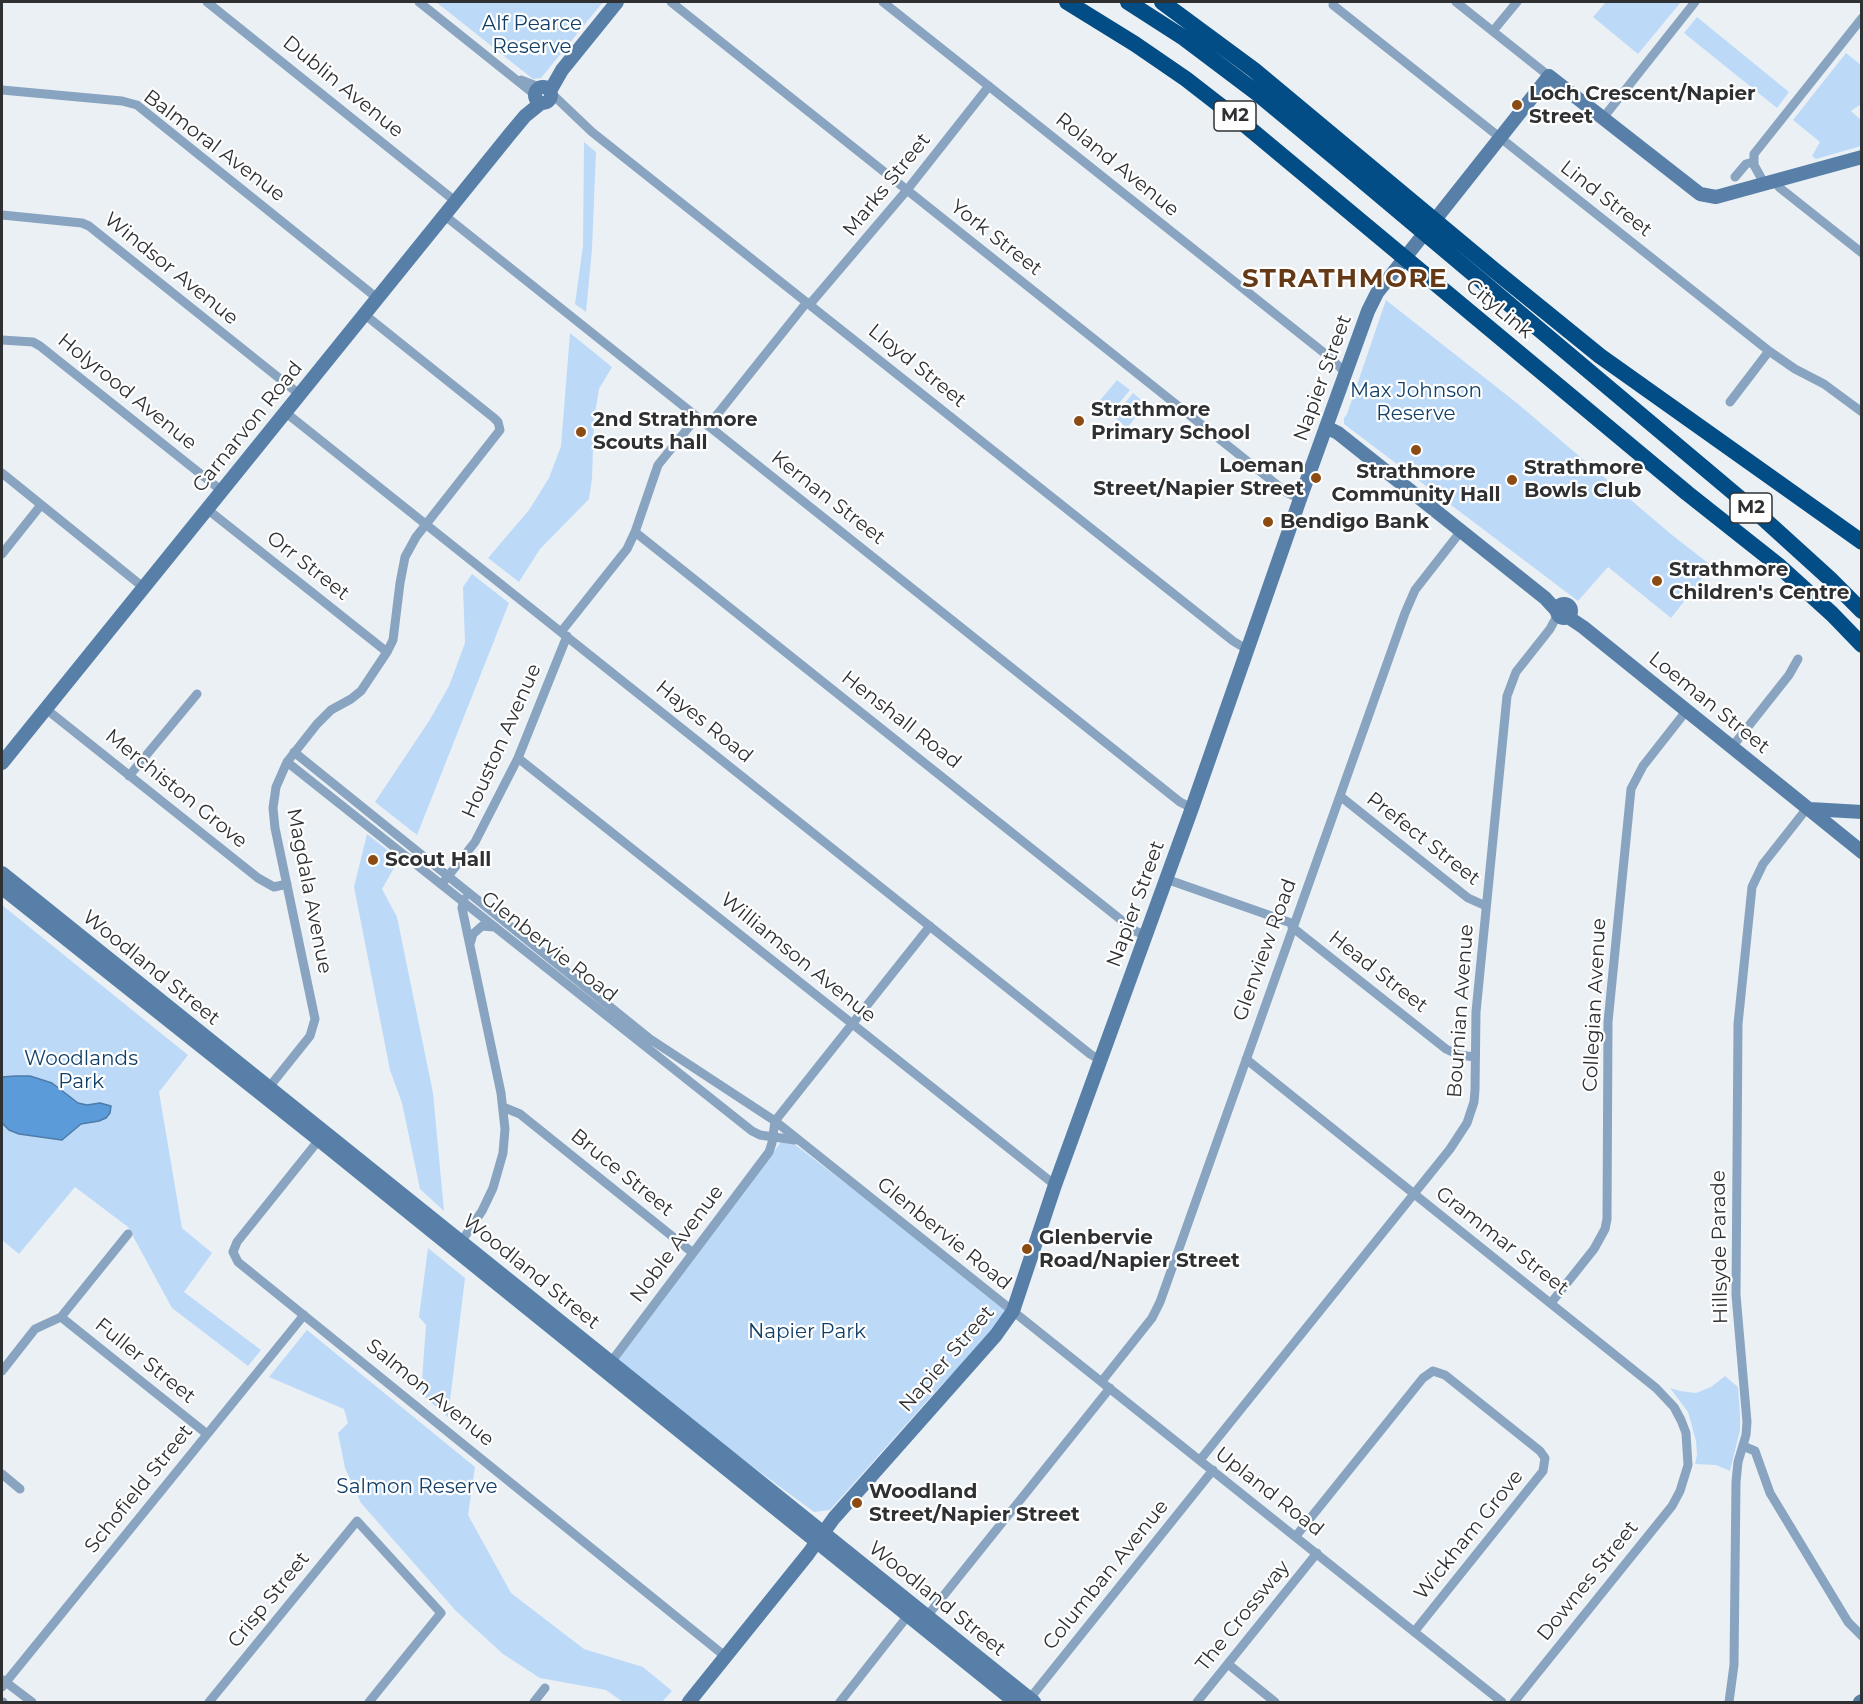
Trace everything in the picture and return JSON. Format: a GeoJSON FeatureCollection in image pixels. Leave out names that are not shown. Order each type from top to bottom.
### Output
{"type":"FeatureCollection","features":[{"type":"Feature","properties":{"kind":"highway","name":"CityLink"},"geometry":{"type":"LineString","coordinates":[[1067,2],[1161,61],[1244,124],[1687,493],[1778,565],[1862,645]]}},
{"type":"Feature","properties":{"kind":"highway","name":"CityLink"},"geometry":{"type":"LineString","coordinates":[[1128,2],[1184,38],[1275,108],[1754,510],[1859,608]]}},
{"type":"Feature","properties":{"kind":"highway"},"geometry":{"type":"LineString","coordinates":[[1162,2],[1254,70],[1592,349],[1862,542]]}},
{"type":"Feature","properties":{"kind":"street","name":"Dublin Avenue"},"geometry":{"type":"LineString","coordinates":[[207,2],[455,201]]}},
{"type":"Feature","properties":{"kind":"street","name":"Lloyd Street"},"geometry":{"type":"LineString","coordinates":[[419,2],[516,78],[565,108],[592,132],[1233,642],[1248,650]]}},
{"type":"Feature","properties":{"kind":"street","name":"Carnarvon Road"},"geometry":{"type":"LineString","coordinates":[[2,763],[617,2]]}},
{"type":"Feature","properties":{"kind":"street","name":"York Street"},"geometry":{"type":"LineString","coordinates":[[671,2],[1286,492],[1300,499]]}},
{"type":"Feature","properties":{"kind":"street","name":"Roland Avenue"},"geometry":{"type":"LineString","coordinates":[[883,2],[1328,356],[1348,369]]}},
{"type":"Feature","properties":{"kind":"street"},"geometry":{"type":"LineString","coordinates":[[1456,2],[1700,194],[1716,196],[1862,157]]}},
{"type":"Feature","properties":{"kind":"street"},"geometry":{"type":"LineString","coordinates":[[1493,31],[1516,2]]}},
{"type":"Feature","properties":{"kind":"street"},"geometry":{"type":"LineString","coordinates":[[1603,118],[1695,2]]}},
{"type":"Feature","properties":{"kind":"street","name":"Lind Street"},"geometry":{"type":"LineString","coordinates":[[1333,5],[1769,351],[1795,369],[1824,384],[1862,412]]}},
{"type":"Feature","properties":{"kind":"street"},"geometry":{"type":"LineString","coordinates":[[1862,18],[1753,156],[1753,162],[1769,182],[1780,188],[1862,253]]}},
{"type":"Feature","properties":{"kind":"street","name":"Napier Street"},"geometry":{"type":"LineString","coordinates":[[688,1702],[858,1490],[996,1335],[1013,1311],[1055,1185],[1192,808],[1368,311],[1377,293],[1549,76]]}},
{"type":"Feature","properties":{"kind":"street","name":"Marks Street"},"geometry":{"type":"LineString","coordinates":[[708,426],[809,303],[907,190],[989,86]]}},
{"type":"Feature","properties":{"kind":"street","name":"Balmoral Avenue"},"geometry":{"type":"LineString","coordinates":[[2,90],[122,101],[137,105],[377,298]]}},
{"type":"Feature","properties":{"kind":"street"},"geometry":{"type":"LineString","coordinates":[[1735,177],[1746,164],[1753,162]]}},
{"type":"Feature","properties":{"kind":"street","name":"Windsor Avenue"},"geometry":{"type":"LineString","coordinates":[[2,215],[82,223],[89,226],[299,394]]}},
{"type":"Feature","properties":{"kind":"street","name":"Kernan Street"},"geometry":{"type":"LineString","coordinates":[[444,215],[1180,802],[1192,808]]}},
{"type":"Feature","properties":{"kind":"street","name":"Magdala Avenue"},"geometry":{"type":"LineString","coordinates":[[266,1091],[310,1036],[315,1019],[275,828],[273,808],[276,787],[294,752],[323,717],[361,692],[387,652],[393,640],[405,557],[416,537],[498,435],[500,426],[494,418],[364,314]]}},
{"type":"Feature","properties":{"kind":"street","name":"Holyrood Avenue"},"geometry":{"type":"LineString","coordinates":[[2,340],[33,342],[40,346],[222,490]]}},
{"type":"Feature","properties":{"kind":"street"},"geometry":{"type":"LineString","coordinates":[[1730,402],[1769,351]]}},
{"type":"Feature","properties":{"kind":"street","name":"Hayes Road"},"geometry":{"type":"LineString","coordinates":[[285,412],[1100,1060]]}},
{"type":"Feature","properties":{"kind":"street","name":"Houston Avenue"},"geometry":{"type":"LineString","coordinates":[[441,885],[475,842],[518,758],[564,634],[627,549],[658,465],[697,417]]}},
{"type":"Feature","properties":{"kind":"street","name":"Loeman Street"},"geometry":{"type":"LineString","coordinates":[[1326,427],[1338,433],[1583,627],[1809,808],[1860,853]]}},
{"type":"Feature","properties":{"kind":"street"},"geometry":{"type":"LineString","coordinates":[[2,473],[143,587]]}},
{"type":"Feature","properties":{"kind":"street"},"geometry":{"type":"LineString","coordinates":[[2,555],[41,505]]}},
{"type":"Feature","properties":{"kind":"street","name":"Orr Street"},"geometry":{"type":"LineString","coordinates":[[207,509],[387,652]]}},
{"type":"Feature","properties":{"kind":"street","name":"Glenview Road"},"geometry":{"type":"LineString","coordinates":[[1102,1382],[1156,1310],[1410,599],[1461,531]]}},
{"type":"Feature","properties":{"kind":"street","name":"Henshall Road"},"geometry":{"type":"LineString","coordinates":[[635,532],[1135,931],[1145,935]]}},
{"type":"Feature","properties":{"kind":"street","name":"Bournian Avenue"},"geometry":{"type":"LineString","coordinates":[[1200,1460],[1450,1149],[1467,1123],[1474,1102],[1476,1012],[1507,696],[1516,672],[1563,613]]}},
{"type":"Feature","properties":{"kind":"street"},"geometry":{"type":"LineString","coordinates":[[1732,747],[1789,675],[1798,659]]}},
{"type":"Feature","properties":{"kind":"street"},"geometry":{"type":"LineString","coordinates":[[129,776],[197,694]]}},
{"type":"Feature","properties":{"kind":"street","name":"Merchiston Grove"},"geometry":{"type":"LineString","coordinates":[[46,709],[266,884],[279,887],[287,884]]}},
{"type":"Feature","properties":{"kind":"street","name":"Collegian Avenue"},"geometry":{"type":"LineString","coordinates":[[1551,1303],[1594,1249],[1605,1229],[1607,1219],[1608,1022],[1631,789],[1643,766],[1687,710]]}},
{"type":"Feature","properties":{"kind":"street","name":"Glenbervie Road"},"geometry":{"type":"LineString","coordinates":[[294,752],[441,885],[752,1131],[798,1140]]}},
{"type":"Feature","properties":{"kind":"street","name":"Williamson Avenue"},"geometry":{"type":"LineString","coordinates":[[518,758],[1055,1185]]}},
{"type":"Feature","properties":{"kind":"street","name":"Glenbervie Road"},"geometry":{"type":"LineString","coordinates":[[287,762],[448,876],[651,1039],[775,1121],[1013,1311]]}},
{"type":"Feature","properties":{"kind":"street","name":"Prefect Street"},"geometry":{"type":"LineString","coordinates":[[1340,796],[1468,898],[1486,906]]}},
{"type":"Feature","properties":{"kind":"street"},"geometry":{"type":"LineString","coordinates":[[1809,808],[1862,812]]}},
{"type":"Feature","properties":{"kind":"street","name":"Hillsyde Parade"},"geometry":{"type":"LineString","coordinates":[[1729,1702],[1734,1671],[1736,1482],[1746,1435],[1736,1265],[1738,1036],[1751,895],[1755,880],[1763,864],[1809,808]]}},
{"type":"Feature","properties":{"kind":"street","name":"Woodland Street"},"geometry":{"type":"LineString","coordinates":[[2,873],[46,916],[912,1611],[1011,1697],[1030,1701]]}},
{"type":"Feature","properties":{"kind":"street","name":"Head Street"},"geometry":{"type":"LineString","coordinates":[[1166,879],[1293,925],[1446,1049],[1459,1055],[1475,1057]]}},
{"type":"Feature","properties":{"kind":"street","name":"Woodland Street"},"geometry":{"type":"LineString","coordinates":[[2,888],[46,916]]}},
{"type":"Feature","properties":{"kind":"street"},"geometry":{"type":"LineString","coordinates":[[458,1245],[482,1210],[493,1188],[503,1153],[505,1120],[462,901],[469,893]]}},
{"type":"Feature","properties":{"kind":"street"},"geometry":{"type":"LineString","coordinates":[[470,944],[473,934],[482,926],[491,926],[498,930]]}},
{"type":"Feature","properties":{"kind":"street"},"geometry":{"type":"LineString","coordinates":[[775,1121],[930,926]]}},
{"type":"Feature","properties":{"kind":"street","name":"Grammar Street"},"geometry":{"type":"LineString","coordinates":[[1246,1059],[1656,1388],[1674,1407],[1686,1433],[1688,1465],[1685,1479]]}},
{"type":"Feature","properties":{"kind":"street","name":"Bruce Street"},"geometry":{"type":"LineString","coordinates":[[503,1107],[520,1114],[693,1253]]}},
{"type":"Feature","properties":{"kind":"street"},"geometry":{"type":"LineString","coordinates":[[505,1120],[529,1121]]}},
{"type":"Feature","properties":{"kind":"street","name":"Noble Avenue"},"geometry":{"type":"LineString","coordinates":[[608,1366],[769,1152],[775,1121]]}},
{"type":"Feature","properties":{"kind":"street","name":"Salmon Avenue"},"geometry":{"type":"LineString","coordinates":[[322,1136],[237,1242],[233,1251],[238,1262],[726,1657]]}},
{"type":"Feature","properties":{"kind":"street"},"geometry":{"type":"LineString","coordinates":[[2,1371],[35,1329],[61,1317],[128,1234]]}},
{"type":"Feature","properties":{"kind":"street","name":"Upland Road"},"geometry":{"type":"LineString","coordinates":[[1013,1311],[1502,1702]]}},
{"type":"Feature","properties":{"kind":"street","name":"Schofield Street"},"geometry":{"type":"LineString","coordinates":[[3,1682],[304,1315]]}},
{"type":"Feature","properties":{"kind":"street","name":"Fuller Street"},"geometry":{"type":"LineString","coordinates":[[61,1317],[207,1434]]}},
{"type":"Feature","properties":{"kind":"street","name":"Wickham Grove"},"geometry":{"type":"LineString","coordinates":[[1296,1536],[1423,1378],[1433,1371],[1445,1375],[1540,1451],[1545,1458],[1543,1471],[1414,1632]]}},
{"type":"Feature","properties":{"kind":"street"},"geometry":{"type":"LineString","coordinates":[[923,1621],[1110,1388]]}},
{"type":"Feature","properties":{"kind":"street"},"geometry":{"type":"LineString","coordinates":[[1743,1446],[1755,1451],[1770,1492],[1852,1628],[1862,1636]]}},
{"type":"Feature","properties":{"kind":"street","name":"Columban Avenue"},"geometry":{"type":"LineString","coordinates":[[1030,1701],[1213,1470]]}},
{"type":"Feature","properties":{"kind":"street"},"geometry":{"type":"LineString","coordinates":[[2,1474],[20,1489]]}},
{"type":"Feature","properties":{"kind":"street","name":"Downes Street"},"geometry":{"type":"LineString","coordinates":[[1514,1702],[1658,1523],[1671,1506],[1685,1479]]}},
{"type":"Feature","properties":{"kind":"street","name":"Crisp Street"},"geometry":{"type":"LineString","coordinates":[[209,1702],[357,1521],[441,1613],[369,1702]]}},
{"type":"Feature","properties":{"kind":"street","name":"The Crossway"},"geometry":{"type":"LineString","coordinates":[[1197,1702],[1317,1553]]}},
{"type":"Feature","properties":{"kind":"street"},"geometry":{"type":"LineString","coordinates":[[840,1702],[912,1611]]}},
{"type":"Feature","properties":{"kind":"street"},"geometry":{"type":"LineString","coordinates":[[1228,1664],[1275,1702]]}},
{"type":"Feature","properties":{"kind":"street"},"geometry":{"type":"LineString","coordinates":[[3,1682],[32,1702]]}},
{"type":"Feature","properties":{"kind":"street"},"geometry":{"type":"LineString","coordinates":[[534,1702],[545,1688]]}},
{"type":"Feature","properties":{"kind":"green space","name":"Alf Pearce Reserve"},"geometry":{"type":"Polygon","coordinates":[[[436,2],[603,2],[541,78],[533,79],[436,2]]]}},
{"type":"Feature","properties":{"kind":"green space"},"geometry":{"type":"Polygon","coordinates":[[[1606,2],[1681,2],[1638,54],[1593,17],[1606,2]]]}},
{"type":"Feature","properties":{"kind":"green space"},"geometry":{"type":"Polygon","coordinates":[[[1697,17],[1789,92],[1777,108],[1684,33],[1697,17]]]}},
{"type":"Feature","properties":{"kind":"green space"},"geometry":{"type":"Polygon","coordinates":[[[1846,53],[1861,65],[1861,104],[1851,111],[1861,120],[1861,146],[1816,159],[1812,156],[1820,142],[1793,120],[1846,53]]]}},
{"type":"Feature","properties":{"kind":"green space"},"geometry":{"type":"Polygon","coordinates":[[[584,142],[596,152],[592,249],[586,312],[575,304],[583,246],[584,142]]]}},
{"type":"Feature","properties":{"kind":"green space","name":"Max Johnson Reserve"},"geometry":{"type":"Polygon","coordinates":[[[1386,300],[1518,404],[1672,535],[1712,566],[1671,618],[1608,567],[1578,601],[1344,424],[1344,418],[1386,300]]]}},
{"type":"Feature","properties":{"kind":"green space"},"geometry":{"type":"Polygon","coordinates":[[[570,333],[612,367],[599,389],[594,420],[589,499],[540,549],[519,582],[488,558],[529,510],[549,478],[561,446],[570,333]]]}},
{"type":"Feature","properties":{"kind":"green space"},"geometry":{"type":"Polygon","coordinates":[[[1117,380],[1130,390],[1110,414],[1097,404],[1117,380]]]}},
{"type":"Feature","properties":{"kind":"green space"},"geometry":{"type":"Polygon","coordinates":[[[1133,393],[1146,404],[1127,428],[1114,417],[1133,393]]]}},
{"type":"Feature","properties":{"kind":"green space"},"geometry":{"type":"Polygon","coordinates":[[[472,574],[509,603],[417,835],[375,802],[429,721],[449,686],[465,643],[463,587],[472,574]]]}},
{"type":"Feature","properties":{"kind":"green space"},"geometry":{"type":"Polygon","coordinates":[[[367,834],[399,859],[382,889],[397,917],[433,1093],[444,1211],[420,1189],[402,1103],[390,1070],[354,887],[367,834]]]}},
{"type":"Feature","properties":{"kind":"green space","name":"Woodlands Park"},"geometry":{"type":"Polygon","coordinates":[[[2,905],[188,1055],[159,1092],[182,1228],[212,1253],[184,1292],[261,1350],[248,1366],[172,1308],[128,1227],[75,1187],[19,1254],[2,1240],[2,905]]]}},
{"type":"Feature","properties":{"kind":"green space","name":"Napier Park"},"geometry":{"type":"Polygon","coordinates":[[[785,1137],[1013,1311],[935,1392],[830,1510],[814,1512],[611,1362],[785,1137]]]}},
{"type":"Feature","properties":{"kind":"green space"},"geometry":{"type":"Polygon","coordinates":[[[428,1248],[465,1278],[448,1417],[421,1394],[426,1325],[419,1317],[428,1248]]]}},
{"type":"Feature","properties":{"kind":"green space","name":"Salmon Reserve"},"geometry":{"type":"Polygon","coordinates":[[[307,1330],[475,1467],[468,1515],[511,1593],[584,1649],[643,1667],[672,1691],[662,1702],[623,1702],[606,1690],[540,1678],[503,1654],[456,1611],[361,1503],[345,1468],[338,1433],[348,1423],[344,1409],[269,1377],[307,1330]]]}},
{"type":"Feature","properties":{"kind":"green space"},"geometry":{"type":"Polygon","coordinates":[[[1725,1376],[1738,1387],[1740,1416],[1740,1430],[1730,1471],[1716,1465],[1695,1464],[1696,1441],[1688,1412],[1670,1388],[1696,1393],[1711,1387],[1725,1376]]]}},
{"type":"Feature","properties":{"kind":"water"},"geometry":{"type":"Polygon","coordinates":[[[30,1076],[52,1083],[78,1103],[87,1105],[100,1103],[111,1106],[110,1113],[99,1121],[81,1124],[62,1140],[19,1134],[9,1130],[2,1123],[2,1077],[30,1076]]]}},
{"type":"Feature","properties":{"kind":"place","name":"Loch Crescent/Napier Street"},"geometry":{"type":"Point","coordinates":[1517,105]}},
{"type":"Feature","properties":{"kind":"place","name":"Strathmore Primary School"},"geometry":{"type":"Point","coordinates":[1079,421]}},
{"type":"Feature","properties":{"kind":"place","name":"2nd Strathmore Scouts hall"},"geometry":{"type":"Point","coordinates":[581,432]}},
{"type":"Feature","properties":{"kind":"place","name":"Strathmore Community Hall"},"geometry":{"type":"Point","coordinates":[1416,450]}},
{"type":"Feature","properties":{"kind":"place","name":"Loeman Street/Napier Street"},"geometry":{"type":"Point","coordinates":[1316,478]}},
{"type":"Feature","properties":{"kind":"place","name":"Strathmore Bowls Club"},"geometry":{"type":"Point","coordinates":[1512,480]}},
{"type":"Feature","properties":{"kind":"place","name":"Bendigo Bank"},"geometry":{"type":"Point","coordinates":[1268,522]}},
{"type":"Feature","properties":{"kind":"place","name":"Strathmore Children's Centre"},"geometry":{"type":"Point","coordinates":[1657,581]}},
{"type":"Feature","properties":{"kind":"place","name":"Scout Hall"},"geometry":{"type":"Point","coordinates":[373,860]}},
{"type":"Feature","properties":{"kind":"place","name":"Glenbervie Road/Napier Street"},"geometry":{"type":"Point","coordinates":[1027,1249]}},
{"type":"Feature","properties":{"kind":"place","name":"Woodland Street/Napier Street"},"geometry":{"type":"Point","coordinates":[857,1503]}},
{"type":"Feature","properties":{"kind":"district","name":"STRATHMORE"},"geometry":{"type":"Point","coordinates":[1345,279]}}]}
